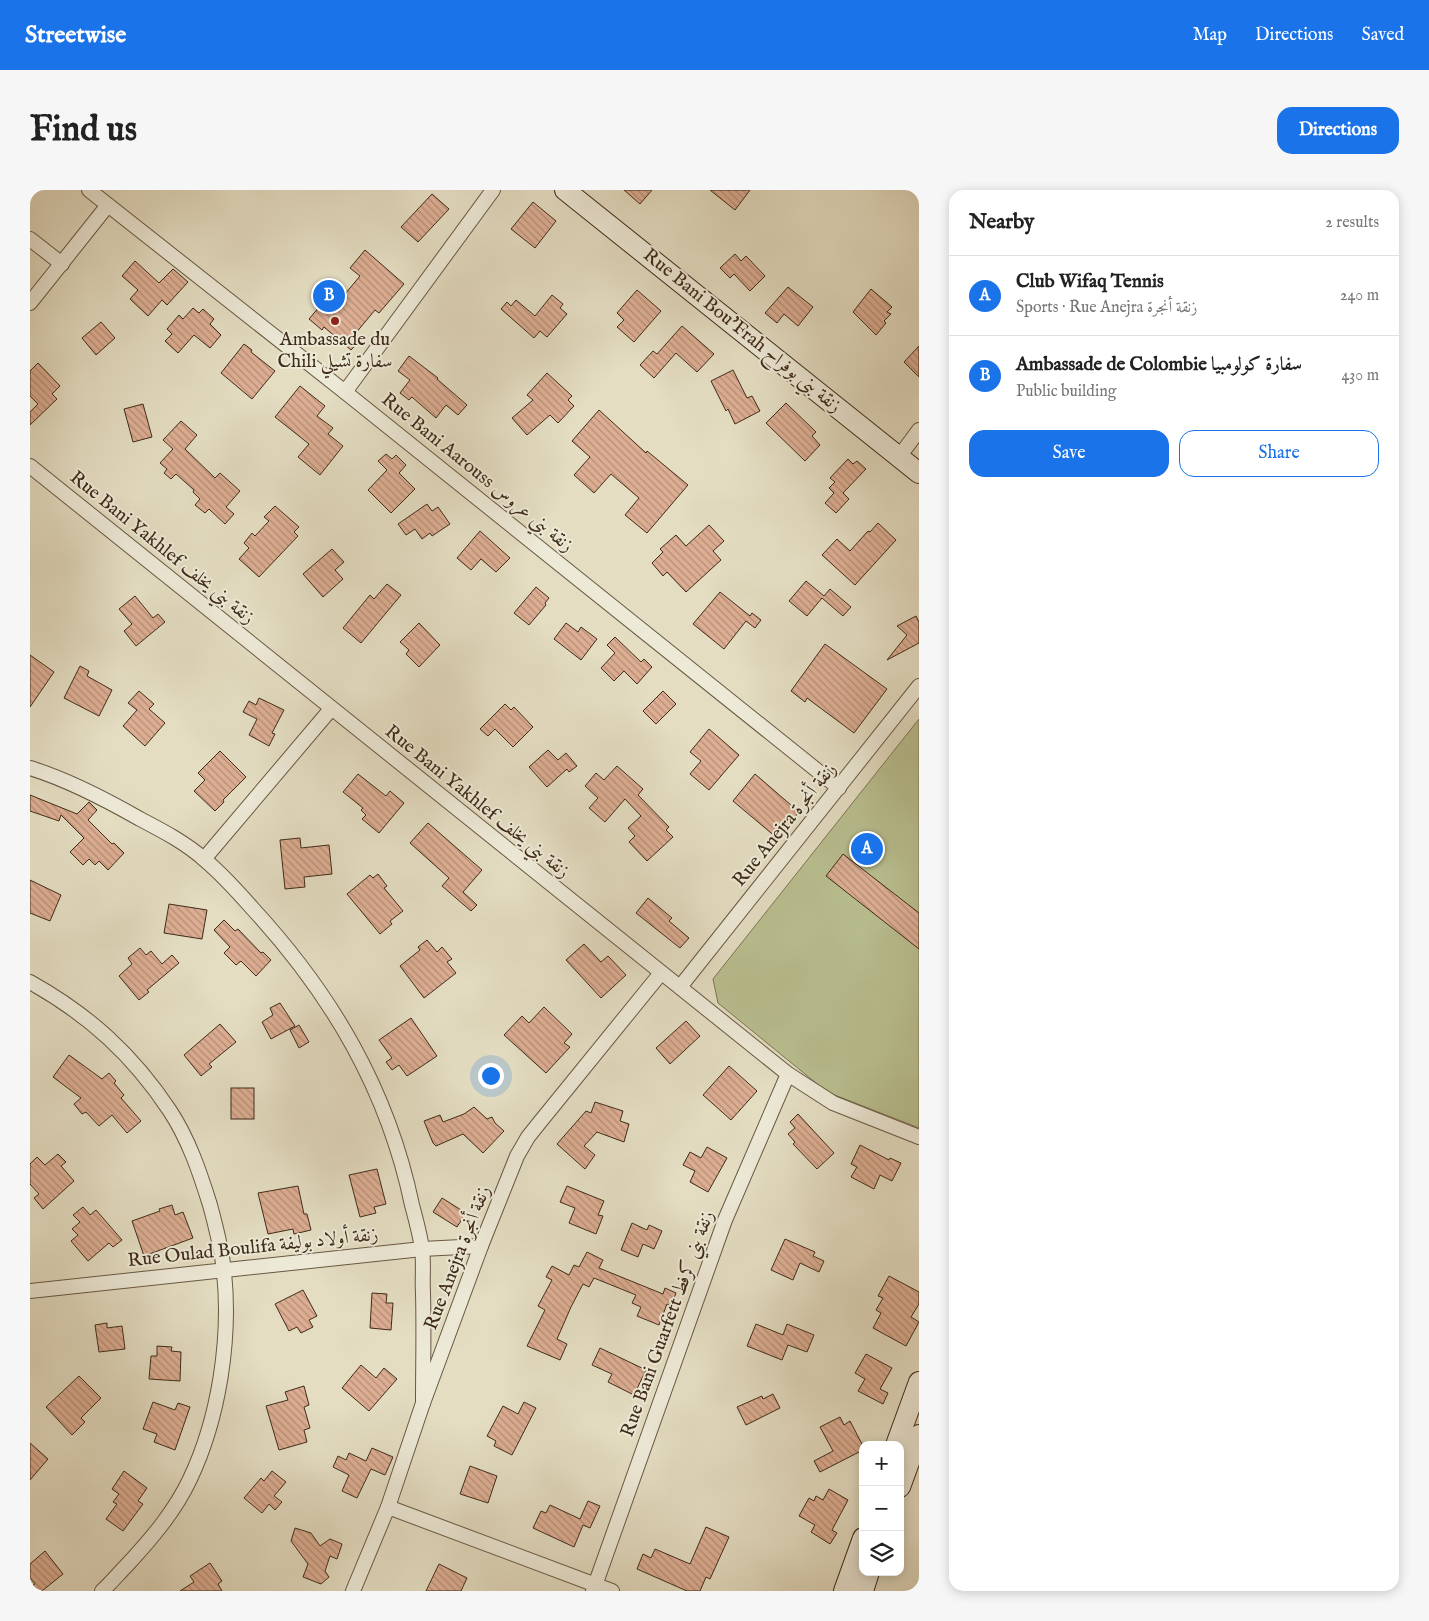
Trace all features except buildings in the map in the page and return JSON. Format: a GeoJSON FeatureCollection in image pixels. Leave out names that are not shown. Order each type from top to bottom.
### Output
{"type":"FeatureCollection","features":[{"type":"Feature","properties":{"kind":"street","name":"Rue Bani Aarouss زنقة بني عروس"},"geometry":{"type":"LineString","coordinates":[[89,190],[345,392],[839,788]]}},
{"type":"Feature","properties":{"kind":"street"},"geometry":{"type":"LineString","coordinates":[[345,392],[493,190]]}},
{"type":"Feature","properties":{"kind":"street","name":"Rue Bani Bou'Frah زنقة بني بوفراح"},"geometry":{"type":"LineString","coordinates":[[565,190],[919,472]]}},
{"type":"Feature","properties":{"kind":"street"},"geometry":{"type":"LineString","coordinates":[[30,303],[108,205]]}},
{"type":"Feature","properties":{"kind":"street"},"geometry":{"type":"LineString","coordinates":[[30,239],[62,264]]}},
{"type":"Feature","properties":{"kind":"street"},"geometry":{"type":"LineString","coordinates":[[899,456],[919,430]]}},
{"type":"Feature","properties":{"kind":"street","name":"Rue Bani Yakhlef زنقة بني يخلف"},"geometry":{"type":"LineString","coordinates":[[30,466],[788,1074],[833,1103],[919,1137]]}},
{"type":"Feature","properties":{"kind":"street","name":"Rue Anejra زنقة أنجرة"},"geometry":{"type":"LineString","coordinates":[[680,987],[919,686]]}},
{"type":"Feature","properties":{"kind":"street"},"geometry":{"type":"LineString","coordinates":[[204,859],[331,709]]}},
{"type":"Feature","properties":{"kind":"street"},"geometry":{"type":"LineString","coordinates":[[30,768],[92,793],[152,825],[204,859],[225,878],[276,935],[323,995],[346,1032],[365,1066],[396,1144],[406,1174],[422,1249],[423,1403]]}},
{"type":"Feature","properties":{"kind":"street","name":"Rue Anejra زنقة أنجرة"},"geometry":{"type":"LineString","coordinates":[[353,1591],[388,1507],[423,1403],[481,1246],[517,1156],[528,1137],[661,973]]}},
{"type":"Feature","properties":{"kind":"street"},"geometry":{"type":"LineString","coordinates":[[30,982],[76,1010],[111,1040],[139,1069],[171,1112],[185,1137],[201,1177],[212,1215],[224,1271],[226,1300],[224,1341],[219,1385],[206,1441],[190,1479],[165,1521],[139,1553],[102,1591]]}},
{"type":"Feature","properties":{"kind":"street","name":"Rue Bani Guarfett زنقة بني كرفط"},"geometry":{"type":"LineString","coordinates":[[594,1588],[725,1220],[788,1074]]}},
{"type":"Feature","properties":{"kind":"street","name":"Rue Oulad Boulifa زنقة أولاد بوليفة"},"geometry":{"type":"LineString","coordinates":[[30,1291],[422,1249],[481,1246]]}},
{"type":"Feature","properties":{"kind":"street"},"geometry":{"type":"LineString","coordinates":[[897,1441],[919,1382]]}},
{"type":"Feature","properties":{"kind":"street"},"geometry":{"type":"LineString","coordinates":[[900,1486],[919,1435]]}},
{"type":"Feature","properties":{"kind":"street"},"geometry":{"type":"LineString","coordinates":[[388,1507],[594,1588],[612,1591]]}},
{"type":"Feature","properties":{"kind":"street"},"geometry":{"type":"LineString","coordinates":[[844,1591],[859,1549]]}},
{"type":"Feature","properties":{"kind":"street"},"geometry":{"type":"LineString","coordinates":[[863,1591],[868,1576]]}},
{"type":"Feature","properties":{"kind":"green space"},"geometry":{"type":"Polygon","coordinates":[[[919,719],[919,1128],[827,1092],[718,1003],[713,979],[919,719]]]}},
{"type":"Feature","properties":{"kind":"place","name":"Ambassade de Colombie سفارة كولومبيا"},"geometry":{"type":"Point","coordinates":[329,296]}},
{"type":"Feature","properties":{"kind":"place","name":"Ambassade du Chili سفارة تشيلي"},"geometry":{"type":"Point","coordinates":[335,321]}},
{"type":"Feature","properties":{"kind":"place","name":"Club Wifaq Tennis"},"geometry":{"type":"Point","coordinates":[867,849]}}]}
